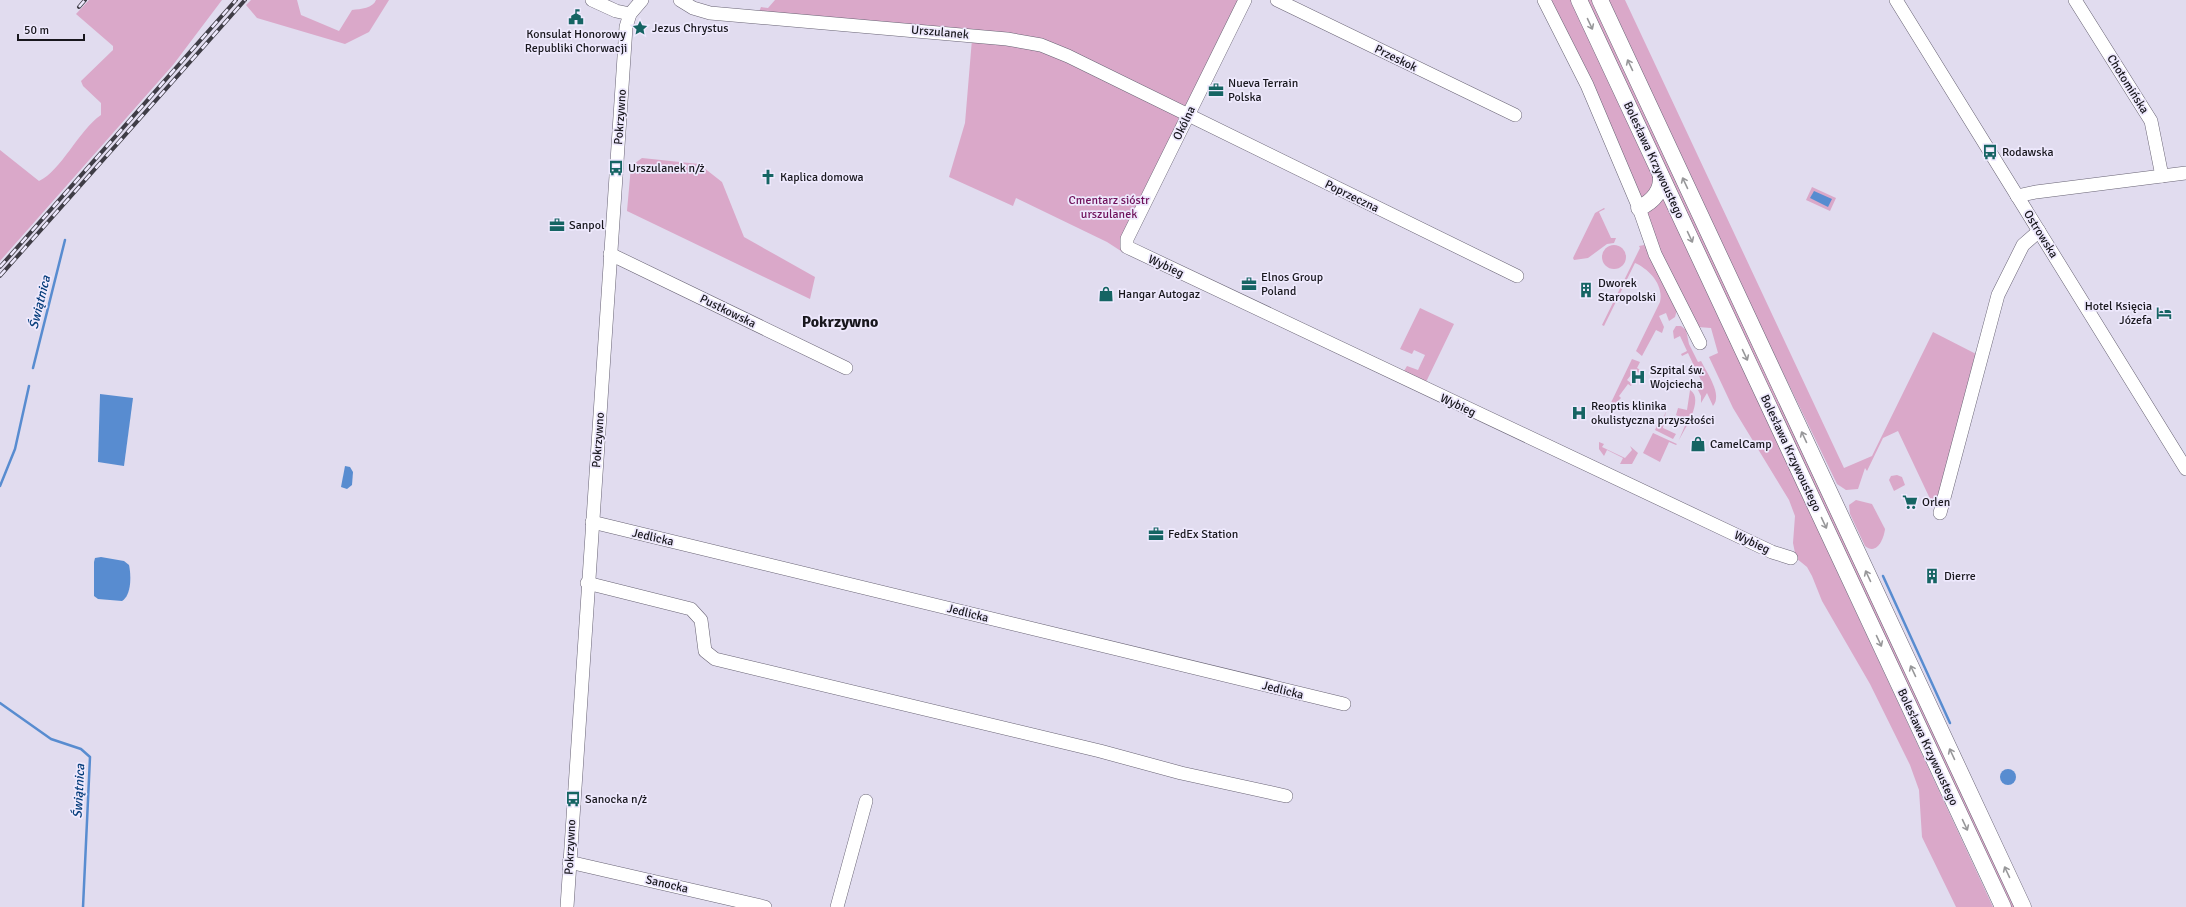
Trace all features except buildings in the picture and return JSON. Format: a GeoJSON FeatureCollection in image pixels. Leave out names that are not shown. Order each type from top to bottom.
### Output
{"type":"FeatureCollection","features":[{"type":"Feature","properties":{"kind":"main road","name":"Bolesława Krzywoustego"},"geometry":{"type":"LineString","coordinates":[[1579,0],[2003,907]]}},
{"type":"Feature","properties":{"kind":"main road","name":"Bolesława Krzywoustego"},"geometry":{"type":"LineString","coordinates":[[1600,0],[2023,907]]}},
{"type":"Feature","properties":{"kind":"main road"},"geometry":{"type":"LineString","coordinates":[[1639,208],[1648,203],[1659,191],[1661,186],[1661,176]]}},
{"type":"Feature","properties":{"kind":"street"},"geometry":{"type":"LineString","coordinates":[[592,0],[630,14],[642,0]]}},
{"type":"Feature","properties":{"kind":"street","name":"Urszulanek"},"geometry":{"type":"LineString","coordinates":[[680,0],[693,8],[710,13],[1028,42],[1068,56],[1188,115]]}},
{"type":"Feature","properties":{"kind":"street","name":"Okólna"},"geometry":{"type":"LineString","coordinates":[[1127,247],[1127,239],[1245,0]]}},
{"type":"Feature","properties":{"kind":"street","name":"Przeskok"},"geometry":{"type":"LineString","coordinates":[[1277,0],[1515,115]]}},
{"type":"Feature","properties":{"kind":"street"},"geometry":{"type":"LineString","coordinates":[[1544,0],[1587,85],[1639,208],[1655,254],[1700,343]]}},
{"type":"Feature","properties":{"kind":"street","name":"Ostrowska"},"geometry":{"type":"LineString","coordinates":[[1896,0],[2186,469]]}},
{"type":"Feature","properties":{"kind":"street","name":"Chotomińska"},"geometry":{"type":"LineString","coordinates":[[2075,0],[2151,121],[2162,176]]}},
{"type":"Feature","properties":{"kind":"street","name":"Pokrzywno"},"geometry":{"type":"LineString","coordinates":[[567,907],[587,583],[626,27],[630,14]]}},
{"type":"Feature","properties":{"kind":"street","name":"Poprzeczna"},"geometry":{"type":"LineString","coordinates":[[1188,115],[1517,276]]}},
{"type":"Feature","properties":{"kind":"street"},"geometry":{"type":"LineString","coordinates":[[2017,196],[2036,192],[2186,173]]}},
{"type":"Feature","properties":{"kind":"street"},"geometry":{"type":"LineString","coordinates":[[1940,513],[1998,295],[2023,245],[2039,231]]}},
{"type":"Feature","properties":{"kind":"street","name":"Wybieg"},"geometry":{"type":"LineString","coordinates":[[1127,247],[1772,552],[1791,558]]}},
{"type":"Feature","properties":{"kind":"street","name":"Pustkowska"},"geometry":{"type":"LineString","coordinates":[[610,254],[846,368]]}},
{"type":"Feature","properties":{"kind":"street","name":"Jedlicka"},"geometry":{"type":"LineString","coordinates":[[592,522],[1344,704]]}},
{"type":"Feature","properties":{"kind":"street"},"geometry":{"type":"LineString","coordinates":[[587,583],[691,609],[701,620],[705,651],[715,659],[1100,751],[1181,773],[1286,796]]}},
{"type":"Feature","properties":{"kind":"street"},"geometry":{"type":"LineString","coordinates":[[837,907],[866,801]]}},
{"type":"Feature","properties":{"kind":"street","name":"Sanocka"},"geometry":{"type":"LineString","coordinates":[[569,862],[720,902],[765,907]]}},
{"type":"Feature","properties":{"kind":"green space"},"geometry":{"type":"Polygon","coordinates":[[[89,0],[222,0],[173,65],[0,261],[0,150],[39,181],[55,169],[85,130],[101,115],[101,103],[83,86],[81,81],[113,50],[113,46],[76,14],[89,0]]]}},
{"type":"Feature","properties":{"kind":"green space"},"geometry":{"type":"Polygon","coordinates":[[[251,0],[297,0],[301,15],[339,31],[352,10],[363,9],[372,5],[376,0],[389,0],[369,32],[345,44],[257,18],[246,5],[251,0]]]}},
{"type":"Feature","properties":{"kind":"green space"},"geometry":{"type":"Polygon","coordinates":[[[775,0],[1244,0],[1185,107],[1059,48],[759,12],[761,7],[768,8],[775,0]]]}},
{"type":"Feature","properties":{"kind":"green space"},"geometry":{"type":"Polygon","coordinates":[[[1548,0],[1571,0],[1652,175],[1654,187],[1645,198],[1640,197],[1548,0]]]}},
{"type":"Feature","properties":{"kind":"green space"},"geometry":{"type":"Polygon","coordinates":[[[1585,0],[1594,0],[2018,907],[2009,907],[1585,0]]]}},
{"type":"Feature","properties":{"kind":"green space"},"geometry":{"type":"Polygon","coordinates":[[[1608,0],[1625,0],[1844,468],[1872,456],[1933,332],[1978,355],[1937,505],[1932,503],[1898,431],[1883,438],[1867,471],[1865,468],[1858,489],[1846,490],[1837,484],[1740,284],[1608,0]]]}},
{"type":"Feature","properties":{"kind":"green space","name":"Cmentarz sióstr urszulanek"},"geometry":{"type":"Polygon","coordinates":[[[972,39],[1043,49],[1178,117],[1179,120],[1124,253],[1107,242],[1016,198],[1013,206],[949,177],[965,123],[972,39]]]}},
{"type":"Feature","properties":{"kind":"green space"},"geometry":{"type":"Polygon","coordinates":[[[642,158],[699,164],[722,182],[744,237],[815,277],[810,299],[627,211],[631,166],[642,158]]]}},
{"type":"Feature","properties":{"kind":"green space"},"geometry":{"type":"Polygon","coordinates":[[[1812,187],[1836,198],[1830,211],[1806,200],[1812,187]]]}},
{"type":"Feature","properties":{"kind":"green space"},"geometry":{"type":"Polygon","coordinates":[[[1661,192],[1993,907],[1956,907],[1922,837],[1919,790],[1910,765],[1870,684],[1822,601],[1812,576],[1807,567],[1796,558],[1793,543],[1795,516],[1789,500],[1733,408],[1709,357],[1718,353],[1711,328],[1698,327],[1672,281],[1646,214],[1661,192]]]}},
{"type":"Feature","properties":{"kind":"green space"},"geometry":{"type":"Polygon","coordinates":[[[1604,208],[1605,209],[1599,212],[1611,238],[1616,238],[1614,243],[1607,244],[1588,258],[1574,260],[1573,258],[1595,213],[1604,208]]]}},
{"type":"Feature","properties":{"kind":"green space"},"geometry":{"type":"Polygon","coordinates":[[[1614,245],[1623,248],[1626,257],[1623,266],[1614,269],[1605,266],[1602,257],[1605,248],[1614,245]]]}},
{"type":"Feature","properties":{"kind":"green space"},"geometry":{"type":"Polygon","coordinates":[[[1644,245],[1648,247],[1677,310],[1675,317],[1669,321],[1666,313],[1659,316],[1664,327],[1662,333],[1656,330],[1642,356],[1636,351],[1660,302],[1661,296],[1658,284],[1645,269],[1635,263],[1604,326],[1602,325],[1640,248],[1639,246],[1644,245]]]}},
{"type":"Feature","properties":{"kind":"green space"},"geometry":{"type":"Polygon","coordinates":[[[1420,308],[1454,324],[1426,382],[1404,371],[1407,366],[1418,370],[1425,355],[1414,350],[1412,354],[1400,349],[1420,308]]]}},
{"type":"Feature","properties":{"kind":"green space"},"geometry":{"type":"Polygon","coordinates":[[[1676,326],[1681,326],[1686,330],[1689,344],[1698,362],[1701,361],[1713,384],[1716,401],[1713,406],[1707,393],[1701,403],[1701,396],[1697,388],[1703,384],[1696,370],[1690,373],[1689,371],[1695,368],[1688,353],[1682,356],[1681,354],[1687,351],[1680,336],[1674,339],[1673,331],[1676,326]]]}},
{"type":"Feature","properties":{"kind":"green space"},"geometry":{"type":"Polygon","coordinates":[[[1632,359],[1640,362],[1637,368],[1642,371],[1641,374],[1635,370],[1627,380],[1632,384],[1631,386],[1628,384],[1619,396],[1621,398],[1606,413],[1632,359]]]}},
{"type":"Feature","properties":{"kind":"green space"},"geometry":{"type":"Polygon","coordinates":[[[1690,390],[1694,394],[1694,407],[1692,415],[1678,442],[1687,421],[1676,415],[1678,408],[1687,410],[1690,390]]]}},
{"type":"Feature","properties":{"kind":"green space"},"geometry":{"type":"Polygon","coordinates":[[[1666,411],[1663,428],[1676,434],[1673,439],[1655,430],[1660,419],[1663,419],[1666,411]]]}},
{"type":"Feature","properties":{"kind":"green space"},"geometry":{"type":"Polygon","coordinates":[[[1653,433],[1677,444],[1676,445],[1669,442],[1660,462],[1643,453],[1653,433]]]}},
{"type":"Feature","properties":{"kind":"green space"},"geometry":{"type":"Polygon","coordinates":[[[1599,442],[1604,444],[1602,447],[1625,458],[1632,450],[1630,446],[1638,453],[1632,464],[1620,464],[1623,458],[1607,450],[1604,456],[1599,449],[1599,442]]]}},
{"type":"Feature","properties":{"kind":"green space"},"geometry":{"type":"Polygon","coordinates":[[[1897,475],[1902,477],[1905,485],[1894,491],[1889,480],[1891,476],[1897,475]]]}},
{"type":"Feature","properties":{"kind":"green space"},"geometry":{"type":"Polygon","coordinates":[[[1856,500],[1872,504],[1885,529],[1879,545],[1873,549],[1869,549],[1865,546],[1850,514],[1849,505],[1856,500]]]}},
{"type":"Feature","properties":{"kind":"water"},"geometry":{"type":"Polygon","coordinates":[[[1814,191],[1832,199],[1828,207],[1810,198],[1814,191]]]}},
{"type":"Feature","properties":{"kind":"water"},"geometry":{"type":"Polygon","coordinates":[[[100,394],[133,398],[124,466],[98,462],[100,394]]]}},
{"type":"Feature","properties":{"kind":"water"},"geometry":{"type":"Polygon","coordinates":[[[345,466],[350,467],[353,472],[352,485],[347,489],[341,487],[345,466]]]}},
{"type":"Feature","properties":{"kind":"water"},"geometry":{"type":"Polygon","coordinates":[[[101,557],[124,561],[129,565],[129,589],[128,594],[122,601],[98,599],[94,596],[94,562],[95,558],[101,557]]]}},
{"type":"Feature","properties":{"kind":"water"},"geometry":{"type":"Polygon","coordinates":[[[2005,769],[2011,769],[2016,774],[2014,783],[2011,785],[2005,785],[2000,780],[2000,774],[2005,769]]]}},
{"type":"Feature","properties":{"kind":"waterway","name":"Świątnica"},"geometry":{"type":"LineString","coordinates":[[33,368],[65,240]]}},
{"type":"Feature","properties":{"kind":"waterway","name":"Świątnica"},"geometry":{"type":"LineString","coordinates":[[0,486],[15,449],[29,386]]}},
{"type":"Feature","properties":{"kind":"waterway"},"geometry":{"type":"LineString","coordinates":[[1883,576],[1950,723]]}},
{"type":"Feature","properties":{"kind":"waterway","name":"Świątnica"},"geometry":{"type":"LineString","coordinates":[[0,703],[51,739],[81,749],[90,757],[83,907]]}},
{"type":"Feature","properties":{"kind":"railway"},"geometry":{"type":"LineString","coordinates":[[79,7],[85,0]]}},
{"type":"Feature","properties":{"kind":"railway"},"geometry":{"type":"LineString","coordinates":[[0,267],[236,0]]}},
{"type":"Feature","properties":{"kind":"railway"},"geometry":{"type":"LineString","coordinates":[[0,276],[245,0]]}},
{"type":"Feature","properties":{"kind":"place","name":"Konsulat Honorowy Republiki Chorwacji"},"geometry":{"type":"Point","coordinates":[576,17]}},
{"type":"Feature","properties":{"kind":"place","name":"Jezus Chrystus"},"geometry":{"type":"Point","coordinates":[640,28]}},
{"type":"Feature","properties":{"kind":"place","name":"Nueva Terrain Polska"},"geometry":{"type":"Point","coordinates":[1216,90]}},
{"type":"Feature","properties":{"kind":"place","name":"Rodawska"},"geometry":{"type":"Point","coordinates":[1990,152]}},
{"type":"Feature","properties":{"kind":"place","name":"Urszulanek n/ż"},"geometry":{"type":"Point","coordinates":[616,168]}},
{"type":"Feature","properties":{"kind":"place","name":"Kaplica domowa"},"geometry":{"type":"Point","coordinates":[768,177]}},
{"type":"Feature","properties":{"kind":"place","name":"Sanpol"},"geometry":{"type":"Point","coordinates":[557,225]}},
{"type":"Feature","properties":{"kind":"place","name":"Elnos Group Poland"},"geometry":{"type":"Point","coordinates":[1249,284]}},
{"type":"Feature","properties":{"kind":"place","name":"Dworek Staropolski"},"geometry":{"type":"Point","coordinates":[1586,290]}},
{"type":"Feature","properties":{"kind":"place","name":"Hangar Autogaz"},"geometry":{"type":"Point","coordinates":[1106,294]}},
{"type":"Feature","properties":{"kind":"place","name":"Hotel Księcia Józefa"},"geometry":{"type":"Point","coordinates":[2164,313]}},
{"type":"Feature","properties":{"kind":"place","name":"Szpital św. Wojciecha"},"geometry":{"type":"Point","coordinates":[1638,377]}},
{"type":"Feature","properties":{"kind":"place","name":"Reoptis klinika okulistyczna przyszłości"},"geometry":{"type":"Point","coordinates":[1579,413]}},
{"type":"Feature","properties":{"kind":"place","name":"CamelCamp"},"geometry":{"type":"Point","coordinates":[1698,444]}},
{"type":"Feature","properties":{"kind":"place","name":"Orlen"},"geometry":{"type":"Point","coordinates":[1910,502]}},
{"type":"Feature","properties":{"kind":"place","name":"FedEx Station"},"geometry":{"type":"Point","coordinates":[1156,534]}},
{"type":"Feature","properties":{"kind":"place","name":"Dierre"},"geometry":{"type":"Point","coordinates":[1932,576]}},
{"type":"Feature","properties":{"kind":"place","name":"Sanocka n/ż"},"geometry":{"type":"Point","coordinates":[573,799]}},
{"type":"Feature","properties":{"kind":"district","name":"Pokrzywno"},"geometry":{"type":"Point","coordinates":[840,321]}}]}
